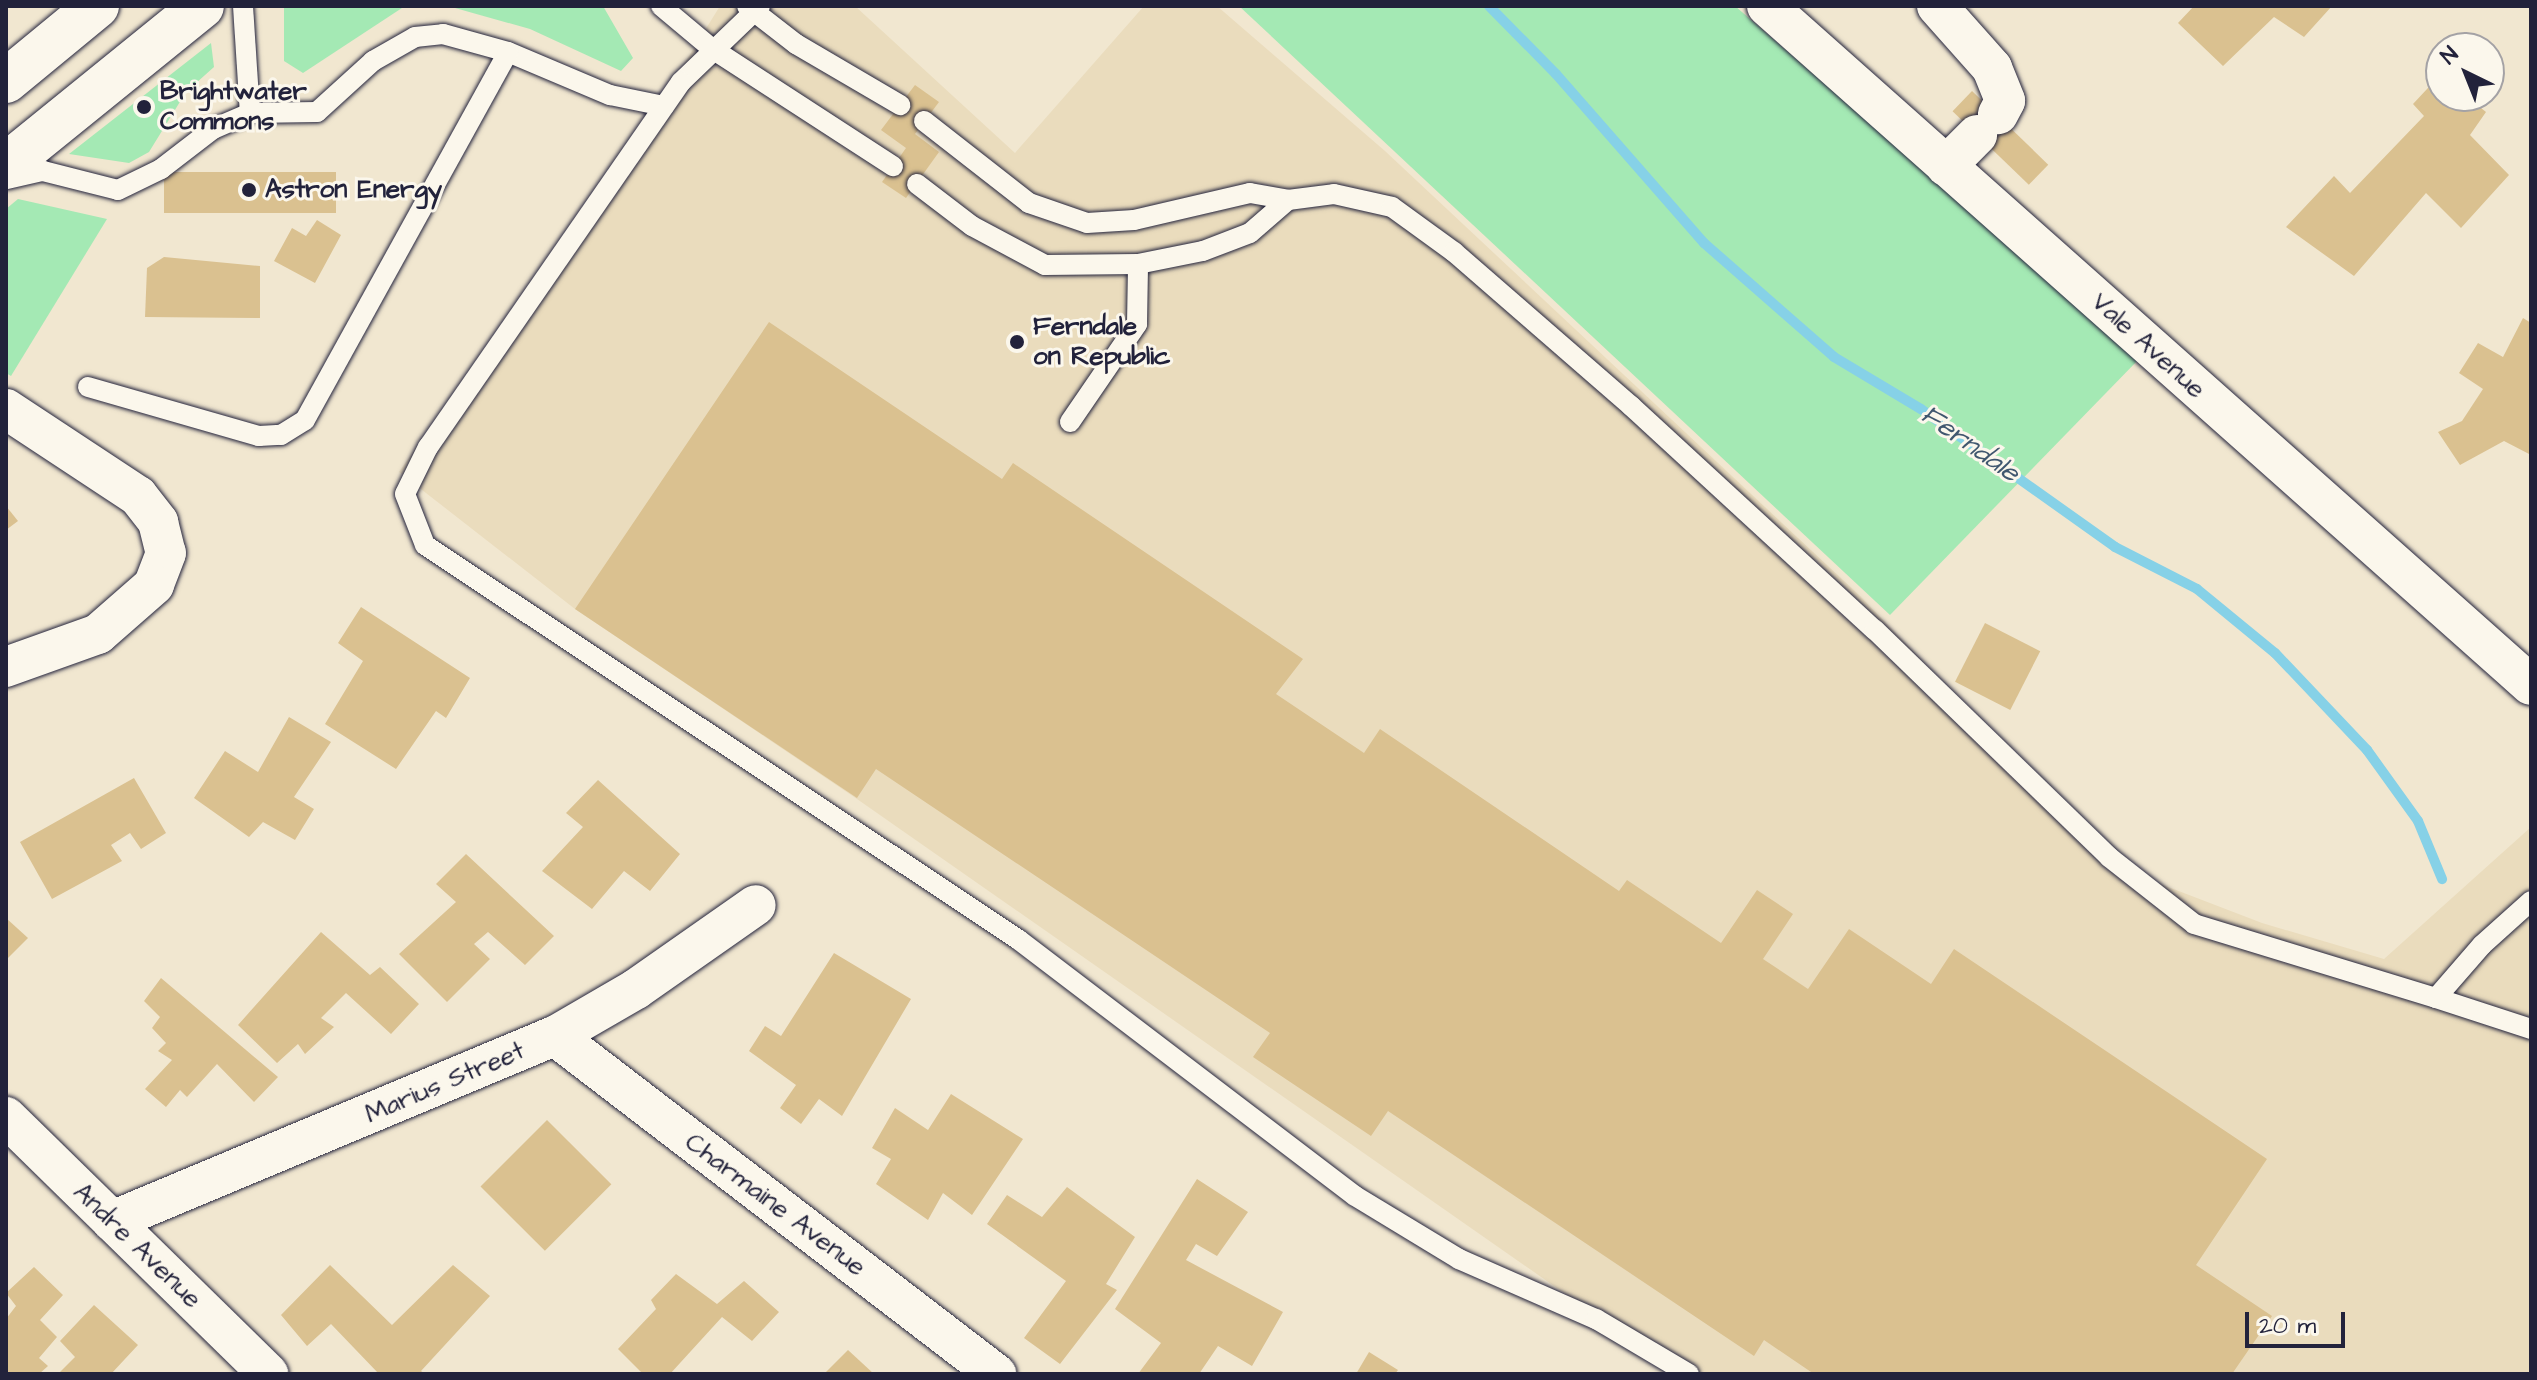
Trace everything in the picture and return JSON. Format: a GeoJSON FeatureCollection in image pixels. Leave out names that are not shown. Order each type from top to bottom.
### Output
{"type":"FeatureCollection","features":[{"type":"Feature","properties":{"kind":"main road"},"geometry":{"type":"LineString","coordinates":[[6,81],[97,6]]}},
{"type":"Feature","properties":{"kind":"main road"},"geometry":{"type":"LineString","coordinates":[[6,165],[202,6]]}},
{"type":"Feature","properties":{"kind":"street","name":"Vale Avenue"},"geometry":{"type":"LineString","coordinates":[[1767,6],[2531,685]]}},
{"type":"Feature","properties":{"kind":"street"},"geometry":{"type":"LineString","coordinates":[[1937,6],[1992,68],[2005,101],[1988,124],[1946,166]]}},
{"type":"Feature","properties":{"kind":"street"},"geometry":{"type":"LineString","coordinates":[[6,409],[138,496],[158,522],[166,553],[154,585],[98,634],[6,667]]}},
{"type":"Feature","properties":{"kind":"street","name":"Marius Street"},"geometry":{"type":"LineString","coordinates":[[112,1221],[555,1036],[636,989],[756,905]]}},
{"type":"Feature","properties":{"kind":"street","name":"Charmaine Avenue"},"geometry":{"type":"LineString","coordinates":[[555,1036],[996,1374]]}},
{"type":"Feature","properties":{"kind":"street","name":"Andre Avenue"},"geometry":{"type":"LineString","coordinates":[[6,1117],[268,1374]]}},
{"type":"Feature","properties":{"kind":"lane"},"geometry":{"type":"LineString","coordinates":[[243,6],[250,113]]}},
{"type":"Feature","properties":{"kind":"lane"},"geometry":{"type":"LineString","coordinates":[[661,6],[711,48],[893,166]]}},
{"type":"Feature","properties":{"kind":"lane"},"geometry":{"type":"LineString","coordinates":[[900,105],[753,8],[711,48],[664,106],[428,447],[405,494],[425,545],[1019,940],[1355,1196],[1459,1259],[1596,1319],[1689,1374]]}},
{"type":"Feature","properties":{"kind":"lane"},"geometry":{"type":"LineString","coordinates":[[6,180],[43,171],[118,190],[161,169],[213,129],[250,113],[317,112],[373,61],[415,37],[443,34],[508,52],[610,95],[664,106]]}},
{"type":"Feature","properties":{"kind":"lane"},"geometry":{"type":"LineString","coordinates":[[88,387],[259,436],[281,435],[305,420],[508,52]]}},
{"type":"Feature","properties":{"kind":"lane"},"geometry":{"type":"LineString","coordinates":[[924,121],[1029,203],[1087,223],[1134,220],[1250,193],[1288,200],[1334,194],[1392,207],[1426,229],[1754,517],[2109,857],[2179,915],[2225,936],[2531,1029]]}},
{"type":"Feature","properties":{"kind":"lane"},"geometry":{"type":"LineString","coordinates":[[917,184],[972,226],[1045,265],[1138,264],[1232,241],[1250,233],[1288,200]]}},
{"type":"Feature","properties":{"kind":"lane"},"geometry":{"type":"LineString","coordinates":[[1070,422],[1137,324],[1138,264]]}},
{"type":"Feature","properties":{"kind":"lane"},"geometry":{"type":"LineString","coordinates":[[2436,998],[2482,945],[2531,901]]}},
{"type":"Feature","properties":{"kind":"shaded area","name":"Ferndale on Republic"},"geometry":{"type":"Polygon","coordinates":[[[720,6],[855,6],[1015,153],[1144,6],[1217,6],[1385,151],[1860,596],[2124,870],[2262,923],[2384,959],[2531,827],[2531,1374],[1680,1374],[857,799],[575,609],[399,472],[666,93],[720,6]]]}},
{"type":"Feature","properties":{"kind":"green space"},"geometry":{"type":"Polygon","coordinates":[[[284,6],[405,6],[303,73],[284,61],[284,6]]]}},
{"type":"Feature","properties":{"kind":"green space"},"geometry":{"type":"Polygon","coordinates":[[[448,6],[603,6],[633,58],[621,71],[530,29],[448,6]]]}},
{"type":"Feature","properties":{"kind":"green space"},"geometry":{"type":"Polygon","coordinates":[[[1239,6],[1735,6],[2140,358],[1890,615],[1239,6]]]}},
{"type":"Feature","properties":{"kind":"green space"},"geometry":{"type":"Polygon","coordinates":[[[211,43],[214,67],[186,92],[149,152],[129,163],[69,154],[211,43]]]}},
{"type":"Feature","properties":{"kind":"green space"},"geometry":{"type":"Polygon","coordinates":[[[18,199],[107,219],[11,376],[6,373],[6,209],[18,199]]]}},
{"type":"Feature","properties":{"kind":"building"},"geometry":{"type":"Polygon","coordinates":[[[2194,6],[2332,6],[2304,37],[2274,17],[2223,66],[2178,23],[2194,6]]]}},
{"type":"Feature","properties":{"kind":"building"},"geometry":{"type":"Polygon","coordinates":[[[915,85],[939,102],[915,134],[939,152],[906,198],[882,182],[906,148],[881,130],[915,85]]]}},
{"type":"Feature","properties":{"kind":"building"},"geometry":{"type":"Polygon","coordinates":[[[1972,91],[2048,165],[2029,185],[1953,111],[1972,91]]]}},
{"type":"Feature","properties":{"kind":"building"},"geometry":{"type":"Polygon","coordinates":[[[2425,91],[2425,112],[2486,112],[2470,135],[2509,175],[2461,228],[2426,193],[2354,276],[2286,227],[2334,176],[2350,193],[2424,116],[2413,104],[2425,91]]]}},
{"type":"Feature","properties":{"kind":"building"},"geometry":{"type":"Polygon","coordinates":[[[164,172],[336,172],[336,213],[164,213],[164,172]]]}},
{"type":"Feature","properties":{"kind":"building"},"geometry":{"type":"Polygon","coordinates":[[[317,220],[341,235],[315,283],[274,261],[292,228],[306,236],[317,220]]]}},
{"type":"Feature","properties":{"kind":"building"},"geometry":{"type":"Polygon","coordinates":[[[164,257],[260,266],[260,318],[145,317],[147,268],[164,257]]]}},
{"type":"Feature","properties":{"kind":"building"},"geometry":{"type":"Polygon","coordinates":[[[2523,318],[2531,323],[2531,455],[2504,441],[2460,465],[2438,432],[2462,421],[2483,389],[2459,373],[2478,343],[2503,357],[2523,318]]]}},
{"type":"Feature","properties":{"kind":"building"},"geometry":{"type":"Polygon","coordinates":[[[769,322],[1002,479],[1013,463],[1303,659],[1276,694],[1364,753],[1380,729],[1619,891],[1627,880],[1721,943],[1757,890],[1793,914],[1763,959],[1808,989],[1849,929],[1931,984],[1954,949],[2267,1159],[2196,1265],[2272,1316],[2232,1374],[1814,1374],[1764,1340],[1754,1356],[1388,1111],[1371,1136],[1253,1057],[1270,1033],[876,769],[857,798],[575,609],[769,322]]]}},
{"type":"Feature","properties":{"kind":"building"},"geometry":{"type":"Polygon","coordinates":[[[6,506],[18,521],[6,530],[6,506]]]}},
{"type":"Feature","properties":{"kind":"building"},"geometry":{"type":"Polygon","coordinates":[[[361,607],[470,678],[446,718],[436,711],[396,769],[325,724],[363,661],[338,643],[361,607]]]}},
{"type":"Feature","properties":{"kind":"building"},"geometry":{"type":"Polygon","coordinates":[[[1985,623],[2040,651],[2010,710],[1955,682],[1985,623]]]}},
{"type":"Feature","properties":{"kind":"building"},"geometry":{"type":"Polygon","coordinates":[[[289,717],[331,742],[294,797],[314,809],[295,840],[263,822],[249,837],[194,798],[225,751],[258,772],[289,717]]]}},
{"type":"Feature","properties":{"kind":"building"},"geometry":{"type":"Polygon","coordinates":[[[134,778],[166,833],[141,849],[130,833],[111,845],[122,861],[52,899],[20,842],[134,778]]]}},
{"type":"Feature","properties":{"kind":"building"},"geometry":{"type":"Polygon","coordinates":[[[598,780],[680,854],[650,891],[624,871],[592,909],[542,871],[583,827],[566,813],[598,780]]]}},
{"type":"Feature","properties":{"kind":"building"},"geometry":{"type":"Polygon","coordinates":[[[466,854],[554,936],[525,965],[488,932],[474,944],[490,959],[447,1002],[399,954],[456,902],[436,884],[466,854]]]}},
{"type":"Feature","properties":{"kind":"building"},"geometry":{"type":"Polygon","coordinates":[[[6,918],[28,938],[6,960],[6,918]]]}},
{"type":"Feature","properties":{"kind":"building"},"geometry":{"type":"Polygon","coordinates":[[[321,932],[370,975],[380,967],[419,1004],[391,1034],[346,993],[321,1018],[334,1027],[305,1054],[298,1044],[277,1063],[238,1025],[321,932]]]}},
{"type":"Feature","properties":{"kind":"building"},"geometry":{"type":"Polygon","coordinates":[[[834,953],[911,999],[842,1116],[819,1099],[801,1124],[780,1108],[796,1085],[749,1051],[765,1026],[781,1036],[834,953]]]}},
{"type":"Feature","properties":{"kind":"building"},"geometry":{"type":"Polygon","coordinates":[[[161,978],[278,1077],[254,1102],[217,1064],[187,1097],[180,1090],[166,1107],[145,1089],[172,1060],[158,1051],[166,1043],[152,1028],[160,1017],[144,1001],[161,978]]]}},
{"type":"Feature","properties":{"kind":"building"},"geometry":{"type":"Polygon","coordinates":[[[951,1094],[1023,1139],[972,1215],[943,1193],[928,1220],[876,1184],[891,1159],[872,1148],[895,1108],[928,1130],[951,1094]]]}},
{"type":"Feature","properties":{"kind":"building"},"geometry":{"type":"Polygon","coordinates":[[[547,1120],[611,1184],[545,1251],[481,1186],[547,1120]]]}},
{"type":"Feature","properties":{"kind":"building"},"geometry":{"type":"Polygon","coordinates":[[[1197,1179],[1248,1212],[1217,1256],[1196,1244],[1186,1260],[1283,1312],[1252,1366],[1218,1346],[1199,1374],[1138,1374],[1161,1343],[1115,1309],[1197,1179]]]}},
{"type":"Feature","properties":{"kind":"building"},"geometry":{"type":"Polygon","coordinates":[[[1067,1187],[1135,1237],[1106,1284],[1117,1290],[1060,1364],[1024,1338],[1066,1281],[987,1224],[1007,1195],[1042,1217],[1067,1187]]]}},
{"type":"Feature","properties":{"kind":"building"},"geometry":{"type":"Polygon","coordinates":[[[330,1265],[392,1325],[453,1265],[490,1296],[421,1371],[425,1374],[379,1374],[331,1324],[307,1346],[281,1315],[330,1265]]]}},
{"type":"Feature","properties":{"kind":"building"},"geometry":{"type":"Polygon","coordinates":[[[34,1267],[63,1295],[40,1320],[57,1337],[39,1358],[48,1366],[39,1374],[6,1374],[6,1319],[16,1306],[6,1293],[34,1267]]]}},
{"type":"Feature","properties":{"kind":"building"},"geometry":{"type":"Polygon","coordinates":[[[676,1274],[717,1304],[744,1281],[779,1312],[752,1341],[722,1317],[670,1374],[643,1374],[618,1349],[656,1309],[651,1300],[676,1274]]]}},
{"type":"Feature","properties":{"kind":"building"},"geometry":{"type":"Polygon","coordinates":[[[94,1305],[138,1345],[111,1374],[58,1374],[75,1357],[60,1341],[94,1305]]]}},
{"type":"Feature","properties":{"kind":"building"},"geometry":{"type":"Polygon","coordinates":[[[848,1350],[874,1374],[824,1374],[848,1350]]]}},
{"type":"Feature","properties":{"kind":"building"},"geometry":{"type":"Polygon","coordinates":[[[1369,1352],[1398,1370],[1395,1374],[1356,1374],[1369,1352]]]}},
{"type":"Feature","properties":{"kind":"waterway","name":"Ferndale"},"geometry":{"type":"LineString","coordinates":[[1489,6],[1556,74],[1704,243],[1834,357],[1921,409],[2115,547],[2197,589],[2275,653],[2367,750],[2418,821],[2442,879]]}},
{"type":"Feature","properties":{"kind":"place","name":"Brightwater Commons"},"geometry":{"type":"Point","coordinates":[144,107]}},
{"type":"Feature","properties":{"kind":"place","name":"Astron Energy"},"geometry":{"type":"Point","coordinates":[249,190]}},
{"type":"Feature","properties":{"kind":"place","name":"Ferndale on Republic"},"geometry":{"type":"Point","coordinates":[1017,342]}}]}
